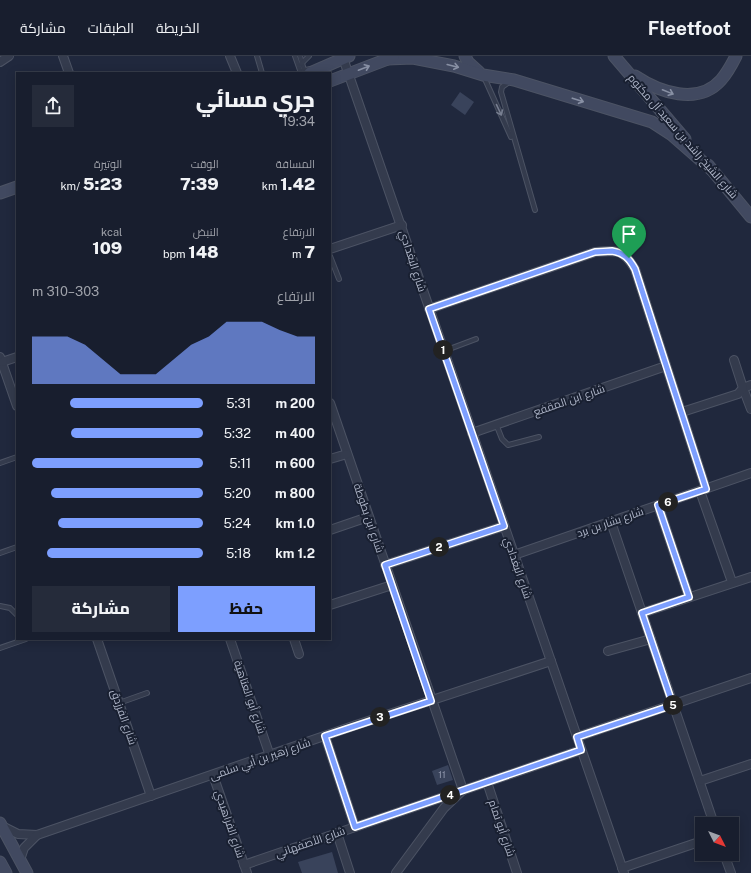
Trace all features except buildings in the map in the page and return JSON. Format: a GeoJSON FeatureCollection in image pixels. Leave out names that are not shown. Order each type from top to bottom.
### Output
{"type":"FeatureCollection","features":[{"type":"Feature","properties":{"kind":"street"},"geometry":{"type":"LineString","coordinates":[[0,62],[9,56]]}},
{"type":"Feature","properties":{"kind":"street"},"geometry":{"type":"LineString","coordinates":[[63,56],[69,72]]}},
{"type":"Feature","properties":{"kind":"street"},"geometry":{"type":"LineString","coordinates":[[230,56],[237,72]]}},
{"type":"Feature","properties":{"kind":"street"},"geometry":{"type":"LineString","coordinates":[[465,56],[468,62],[483,75]]}},
{"type":"Feature","properties":{"kind":"street","name":"شارع الشيخ راشد بن سعيد آل مكتوم"},"geometry":{"type":"LineString","coordinates":[[614,56],[751,217]]}},
{"type":"Feature","properties":{"kind":"street"},"geometry":{"type":"LineString","coordinates":[[622,66],[650,84],[674,94],[692,95],[708,89],[720,81],[736,56]]}},
{"type":"Feature","properties":{"kind":"street"},"geometry":{"type":"LineString","coordinates":[[312,72],[346,57]]}},
{"type":"Feature","properties":{"kind":"street","name":"شارع البغدادي"},"geometry":{"type":"LineString","coordinates":[[346,57],[349,74],[402,225],[429,309],[623,870]]}},
{"type":"Feature","properties":{"kind":"street"},"geometry":{"type":"LineString","coordinates":[[331,81],[392,58],[428,60],[483,75],[514,80],[652,122],[672,135],[712,170]]}},
{"type":"Feature","properties":{"kind":"street"},"geometry":{"type":"LineString","coordinates":[[0,193],[16,187]]}},
{"type":"Feature","properties":{"kind":"street"},"geometry":{"type":"LineString","coordinates":[[331,249],[402,225]]}},
{"type":"Feature","properties":{"kind":"street"},"geometry":{"type":"LineString","coordinates":[[429,309],[595,252],[622,252],[629,258],[635,269],[682,412],[703,490],[732,582]]}},
{"type":"Feature","properties":{"kind":"street"},"geometry":{"type":"LineString","coordinates":[[16,357],[1,359],[16,403]]}},
{"type":"Feature","properties":{"kind":"street"},"geometry":{"type":"LineString","coordinates":[[734,360],[747,386],[751,410]]}},
{"type":"Feature","properties":{"kind":"street","name":"شارع ابن المقفع"},"geometry":{"type":"LineString","coordinates":[[472,433],[666,366]]}},
{"type":"Feature","properties":{"kind":"street"},"geometry":{"type":"LineString","coordinates":[[682,412],[738,394],[747,386]]}},
{"type":"Feature","properties":{"kind":"street","name":"شارع ابن بطوطة"},"geometry":{"type":"LineString","coordinates":[[331,406],[431,701],[463,790]]}},
{"type":"Feature","properties":{"kind":"street"},"geometry":{"type":"LineString","coordinates":[[331,459],[347,454]]}},
{"type":"Feature","properties":{"kind":"street","name":"شارع بشار بن برد"},"geometry":{"type":"LineString","coordinates":[[514,555],[751,473]]}},
{"type":"Feature","properties":{"kind":"street"},"geometry":{"type":"LineString","coordinates":[[658,505],[689,597]]}},
{"type":"Feature","properties":{"kind":"street"},"geometry":{"type":"LineString","coordinates":[[331,530],[368,517]]}},
{"type":"Feature","properties":{"kind":"street"},"geometry":{"type":"LineString","coordinates":[[611,522],[712,817]]}},
{"type":"Feature","properties":{"kind":"street"},"geometry":{"type":"LineString","coordinates":[[385,565],[504,526]]}},
{"type":"Feature","properties":{"kind":"street"},"geometry":{"type":"LineString","coordinates":[[642,613],[732,582],[751,577]]}},
{"type":"Feature","properties":{"kind":"street"},"geometry":{"type":"LineString","coordinates":[[331,605],[392,585]]}},
{"type":"Feature","properties":{"kind":"street"},"geometry":{"type":"LineString","coordinates":[[608,652],[651,639]]}},
{"type":"Feature","properties":{"kind":"street","name":"شارع الفرزدق"},"geometry":{"type":"LineString","coordinates":[[97,640],[151,796]]}},
{"type":"Feature","properties":{"kind":"street","name":"شارع أبو العتاهية"},"geometry":{"type":"LineString","coordinates":[[230,640],[270,756]]}},
{"type":"Feature","properties":{"kind":"street"},"geometry":{"type":"LineString","coordinates":[[294,640],[299,654]]}},
{"type":"Feature","properties":{"kind":"street","name":"شارع زهير بن أبي سلمى"},"geometry":{"type":"LineString","coordinates":[[0,824],[18,834],[37,835],[325,736],[551,661]]}},
{"type":"Feature","properties":{"kind":"street"},"geometry":{"type":"LineString","coordinates":[[577,737],[751,678]]}},
{"type":"Feature","properties":{"kind":"street"},"geometry":{"type":"LineString","coordinates":[[325,736],[355,827]]}},
{"type":"Feature","properties":{"kind":"street","name":"شارع الأصفهاني"},"geometry":{"type":"LineString","coordinates":[[245,869],[337,833],[581,750]]}},
{"type":"Feature","properties":{"kind":"street"},"geometry":{"type":"LineString","coordinates":[[700,781],[751,764]]}},
{"type":"Feature","properties":{"kind":"street","name":"شارع الفراهيدي"},"geometry":{"type":"LineString","coordinates":[[213,775],[245,869]]}},
{"type":"Feature","properties":{"kind":"street","name":"شارع أبو تمام"},"geometry":{"type":"LineString","coordinates":[[487,782],[517,873]]}},
{"type":"Feature","properties":{"kind":"street"},"geometry":{"type":"LineString","coordinates":[[396,873],[444,808],[463,790]]}},
{"type":"Feature","properties":{"kind":"street"},"geometry":{"type":"LineString","coordinates":[[0,824],[27,873]]}},
{"type":"Feature","properties":{"kind":"street"},"geometry":{"type":"LineString","coordinates":[[337,833],[350,873]]}},
{"type":"Feature","properties":{"kind":"street","name":"شارع زهير بن أبي سلمى"},"geometry":{"type":"LineString","coordinates":[[20,860],[24,848],[37,835]]}},
{"type":"Feature","properties":{"kind":"street"},"geometry":{"type":"LineString","coordinates":[[623,870],[695,844]]}},
{"type":"Feature","properties":{"kind":"street"},"geometry":{"type":"LineString","coordinates":[[727,861],[731,873]]}},
{"type":"Feature","properties":{"kind":"street"},"geometry":{"type":"LineString","coordinates":[[0,862],[6,873]]}},
{"type":"Feature","properties":{"kind":"lane"},"geometry":{"type":"LineString","coordinates":[[256,56],[262,72]]}},
{"type":"Feature","properties":{"kind":"lane"},"geometry":{"type":"LineString","coordinates":[[295,56],[304,70],[321,68]]}},
{"type":"Feature","properties":{"kind":"lane"},"geometry":{"type":"LineString","coordinates":[[300,56],[301,72]]}},
{"type":"Feature","properties":{"kind":"lane"},"geometry":{"type":"LineString","coordinates":[[300,65],[309,56]]}},
{"type":"Feature","properties":{"kind":"lane"},"geometry":{"type":"LineString","coordinates":[[483,75],[516,148]]}},
{"type":"Feature","properties":{"kind":"lane"},"geometry":{"type":"LineString","coordinates":[[514,80],[502,87],[501,92],[535,210]]}},
{"type":"Feature","properties":{"kind":"lane"},"geometry":{"type":"LineString","coordinates":[[331,259],[339,279]]}},
{"type":"Feature","properties":{"kind":"lane"},"geometry":{"type":"LineString","coordinates":[[444,351],[476,339]]}},
{"type":"Feature","properties":{"kind":"lane"},"geometry":{"type":"LineString","coordinates":[[496,424],[502,439],[508,445],[539,437]]}},
{"type":"Feature","properties":{"kind":"lane"},"geometry":{"type":"LineString","coordinates":[[0,463],[16,458]]}},
{"type":"Feature","properties":{"kind":"lane"},"geometry":{"type":"LineString","coordinates":[[0,553],[16,547]]}},
{"type":"Feature","properties":{"kind":"lane"},"geometry":{"type":"LineString","coordinates":[[0,606],[10,608],[16,614]]}},
{"type":"Feature","properties":{"kind":"lane"},"geometry":{"type":"LineString","coordinates":[[0,648],[22,640]]}},
{"type":"Feature","properties":{"kind":"lane"},"geometry":{"type":"LineString","coordinates":[[119,703],[147,693]]}},
{"type":"Feature","properties":{"kind":"route"},"geometry":{"type":"LineString","coordinates":[[595,252],[622,252],[629,258],[635,269],[706,489],[658,505],[689,597],[642,613],[673,705],[577,737],[581,750],[355,827],[325,736],[431,701],[385,565],[504,526],[429,309],[595,252]]}}]}
